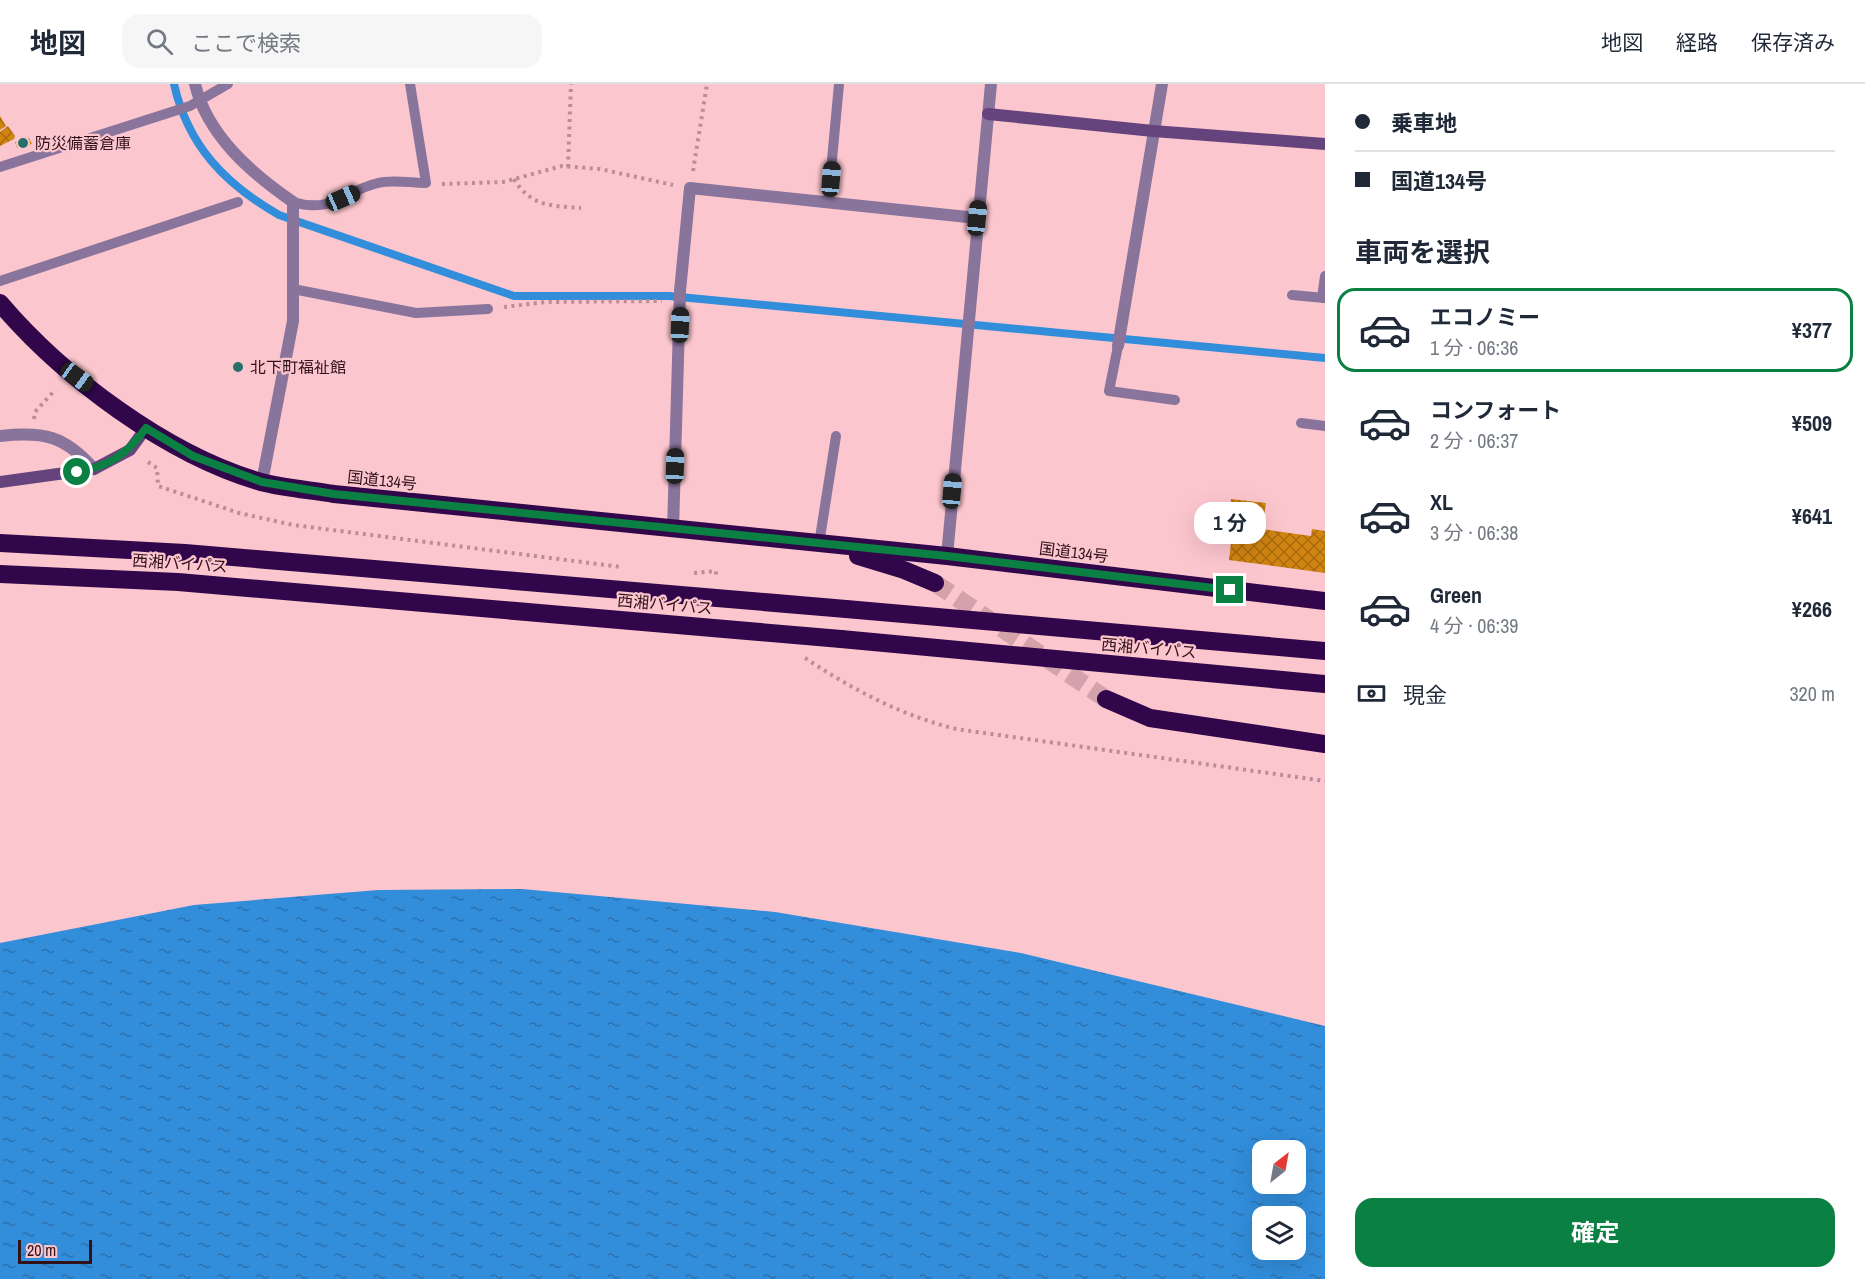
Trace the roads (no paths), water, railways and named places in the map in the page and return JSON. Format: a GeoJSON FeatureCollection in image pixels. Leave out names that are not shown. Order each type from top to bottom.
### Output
{"type":"FeatureCollection","features":[{"type":"Feature","properties":{"kind":"highway","name":"国道134号"},"geometry":{"type":"LineString","coordinates":[[0,304],[34,339],[77,377],[146,428],[193,456],[262,482],[334,494],[947,556],[1325,601]]}},
{"type":"Feature","properties":{"kind":"highway","name":"西湘バイパス"},"geometry":{"type":"LineString","coordinates":[[0,543],[197,554],[1325,651]]}},
{"type":"Feature","properties":{"kind":"highway","name":"国道134号"},"geometry":{"type":"LineString","coordinates":[[819,544],[904,570],[935,583]]}},
{"type":"Feature","properties":{"kind":"highway","name":"西湘バイパス"},"geometry":{"type":"LineString","coordinates":[[0,574],[178,582],[841,639],[1325,684]]}},
{"type":"Feature","properties":{"kind":"highway"},"geometry":{"type":"LineString","coordinates":[[1106,699],[1150,718],[1325,744]]}},
{"type":"Feature","properties":{"kind":"street"},"geometry":{"type":"LineString","coordinates":[[195,84],[195,104],[215,130],[261,179],[293,206],[293,321],[262,482]]}},
{"type":"Feature","properties":{"kind":"street"},"geometry":{"type":"LineString","coordinates":[[947,556],[967,316],[991,84]]}},
{"type":"Feature","properties":{"kind":"street"},"geometry":{"type":"LineString","coordinates":[[1118,346],[1162,84]]}},
{"type":"Feature","properties":{"kind":"street"},"geometry":{"type":"LineString","coordinates":[[988,114],[1153,131],[1325,144]]}},
{"type":"Feature","properties":{"kind":"street"},"geometry":{"type":"LineString","coordinates":[[673,530],[680,297],[690,188],[977,218]]}},
{"type":"Feature","properties":{"kind":"street"},"geometry":{"type":"LineString","coordinates":[[0,482],[94,469],[130,450],[146,428]]}},
{"type":"Feature","properties":{"kind":"street"},"geometry":{"type":"LineString","coordinates":[[0,436],[31,435],[66,442],[94,469]]}},
{"type":"Feature","properties":{"kind":"lane"},"geometry":{"type":"LineString","coordinates":[[1,164],[195,104],[228,84]]}},
{"type":"Feature","properties":{"kind":"lane"},"geometry":{"type":"LineString","coordinates":[[293,206],[325,206],[379,182],[426,183],[410,84]]}},
{"type":"Feature","properties":{"kind":"lane"},"geometry":{"type":"LineString","coordinates":[[828,203],[839,84]]}},
{"type":"Feature","properties":{"kind":"lane"},"geometry":{"type":"LineString","coordinates":[[0,281],[238,202]]}},
{"type":"Feature","properties":{"kind":"lane"},"geometry":{"type":"LineString","coordinates":[[1292,295],[1323,298],[1325,276]]}},
{"type":"Feature","properties":{"kind":"lane"},"geometry":{"type":"LineString","coordinates":[[293,289],[416,313],[488,309]]}},
{"type":"Feature","properties":{"kind":"lane"},"geometry":{"type":"LineString","coordinates":[[1118,346],[1109,391],[1175,400]]}},
{"type":"Feature","properties":{"kind":"lane"},"geometry":{"type":"LineString","coordinates":[[1301,423],[1325,426]]}},
{"type":"Feature","properties":{"kind":"lane"},"geometry":{"type":"LineString","coordinates":[[819,544],[836,436]]}},
{"type":"Feature","properties":{"kind":"water"},"geometry":{"type":"Polygon","coordinates":[[[522,889],[775,912],[1021,953],[1325,1026],[1325,1279],[0,1279],[0,943],[194,905],[378,890],[522,889]]]}},
{"type":"Feature","properties":{"kind":"waterway"},"geometry":{"type":"LineString","coordinates":[[174,84],[180,106],[199,145],[226,176],[279,215],[514,296],[669,296],[1325,358]]}},
{"type":"Feature","properties":{"kind":"tunnel"},"geometry":{"type":"LineString","coordinates":[[935,583],[1106,699]]}},
{"type":"Feature","properties":{"kind":"place","name":"防災備蓄倉庫"},"geometry":{"type":"Point","coordinates":[23,143]}},
{"type":"Feature","properties":{"kind":"place","name":"北下町福祉館"},"geometry":{"type":"Point","coordinates":[238,367]}}]}
